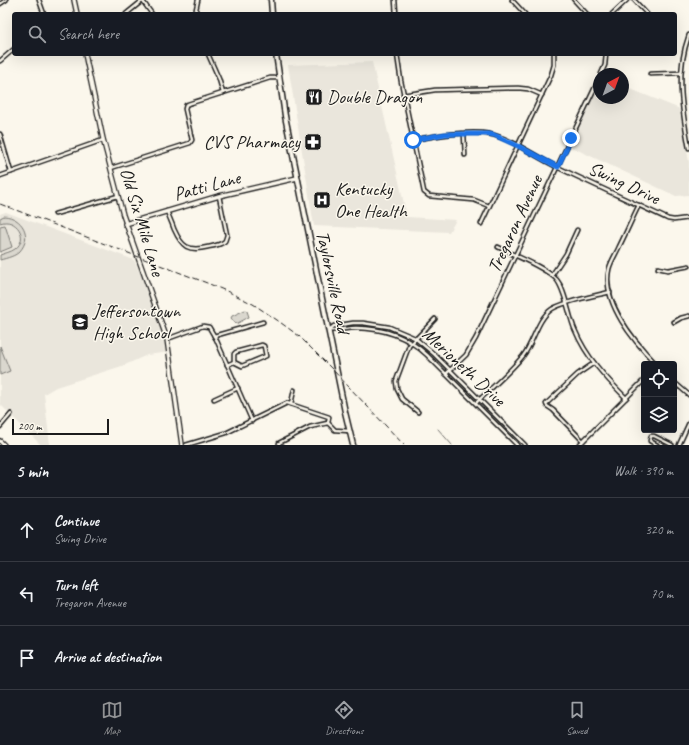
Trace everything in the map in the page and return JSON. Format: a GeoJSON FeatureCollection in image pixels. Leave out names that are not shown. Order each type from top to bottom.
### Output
{"type":"FeatureCollection","features":[{"type":"Feature","properties":{"kind":"main road"},"geometry":{"type":"LineString","coordinates":[[271,0],[272,12]]}},
{"type":"Feature","properties":{"kind":"main road","name":"Taylorsville Road"},"geometry":{"type":"LineString","coordinates":[[276,56],[278,78],[297,178],[354,445]]}},
{"type":"Feature","properties":{"kind":"street"},"geometry":{"type":"LineString","coordinates":[[0,4],[6,0]]}},
{"type":"Feature","properties":{"kind":"street"},"geometry":{"type":"LineString","coordinates":[[40,0],[43,12]]}},
{"type":"Feature","properties":{"kind":"street"},"geometry":{"type":"LineString","coordinates":[[74,0],[77,12]]}},
{"type":"Feature","properties":{"kind":"street"},"geometry":{"type":"LineString","coordinates":[[128,12],[142,0],[151,12]]}},
{"type":"Feature","properties":{"kind":"street"},"geometry":{"type":"LineString","coordinates":[[195,12],[198,0]]}},
{"type":"Feature","properties":{"kind":"street"},"geometry":{"type":"LineString","coordinates":[[395,0],[396,12]]}},
{"type":"Feature","properties":{"kind":"street"},"geometry":{"type":"LineString","coordinates":[[512,0],[523,12]]}},
{"type":"Feature","properties":{"kind":"street"},"geometry":{"type":"LineString","coordinates":[[574,0],[585,12]]}},
{"type":"Feature","properties":{"kind":"street"},"geometry":{"type":"LineString","coordinates":[[614,12],[627,0]]}},
{"type":"Feature","properties":{"kind":"street"},"geometry":{"type":"LineString","coordinates":[[634,0],[645,12]]}},
{"type":"Feature","properties":{"kind":"street"},"geometry":{"type":"LineString","coordinates":[[689,35],[682,58],[680,73],[681,94],[689,148]]}},
{"type":"Feature","properties":{"kind":"street"},"geometry":{"type":"LineString","coordinates":[[0,61],[12,51]]}},
{"type":"Feature","properties":{"kind":"street","name":"Old Six Mile Lane"},"geometry":{"type":"LineString","coordinates":[[85,56],[103,139],[125,224],[167,339],[182,445]]}},
{"type":"Feature","properties":{"kind":"street"},"geometry":{"type":"LineString","coordinates":[[209,56],[219,79],[223,93]]}},
{"type":"Feature","properties":{"kind":"street"},"geometry":{"type":"LineString","coordinates":[[397,56],[403,95],[423,190],[431,197],[474,200],[489,206]]}},
{"type":"Feature","properties":{"kind":"street"},"geometry":{"type":"LineString","coordinates":[[481,224],[553,70],[554,56]]}},
{"type":"Feature","properties":{"kind":"street"},"geometry":{"type":"LineString","coordinates":[[604,68],[606,56]]}},
{"type":"Feature","properties":{"kind":"street"},"geometry":{"type":"LineString","coordinates":[[650,74],[680,73]]}},
{"type":"Feature","properties":{"kind":"street"},"geometry":{"type":"LineString","coordinates":[[111,168],[189,144],[192,140],[186,105],[270,78],[278,78]]}},
{"type":"Feature","properties":{"kind":"street"},"geometry":{"type":"LineString","coordinates":[[403,95],[435,90],[518,88],[524,88],[542,95]]}},
{"type":"Feature","properties":{"kind":"street","name":"Tregaron Avenue"},"geometry":{"type":"LineString","coordinates":[[446,374],[466,355],[472,347],[593,92]]}},
{"type":"Feature","properties":{"kind":"street"},"geometry":{"type":"LineString","coordinates":[[0,134],[11,172]]}},
{"type":"Feature","properties":{"kind":"street"},"geometry":{"type":"LineString","coordinates":[[464,134],[465,155]]}},
{"type":"Feature","properties":{"kind":"street","name":"Swing Drive"},"geometry":{"type":"LineString","coordinates":[[413,140],[435,135],[494,135],[668,219],[674,220],[689,218]]}},
{"type":"Feature","properties":{"kind":"street"},"geometry":{"type":"LineString","coordinates":[[0,176],[103,139]]}},
{"type":"Feature","properties":{"kind":"street","name":"Patti Lane"},"geometry":{"type":"LineString","coordinates":[[125,224],[219,196],[297,178]]}},
{"type":"Feature","properties":{"kind":"street"},"geometry":{"type":"LineString","coordinates":[[54,214],[118,196]]}},
{"type":"Feature","properties":{"kind":"street"},"geometry":{"type":"LineString","coordinates":[[167,211],[179,240],[186,247],[191,249],[200,249],[222,244],[227,235],[219,196]]}},
{"type":"Feature","properties":{"kind":"street"},"geometry":{"type":"LineString","coordinates":[[639,205],[610,266],[608,277],[610,292],[616,311],[628,332],[653,361]]}},
{"type":"Feature","properties":{"kind":"street"},"geometry":{"type":"LineString","coordinates":[[552,275],[566,254],[578,230]]}},
{"type":"Feature","properties":{"kind":"street"},"geometry":{"type":"LineString","coordinates":[[498,247],[552,275],[560,283],[576,332],[594,363],[626,398]]}},
{"type":"Feature","properties":{"kind":"street"},"geometry":{"type":"LineString","coordinates":[[658,268],[668,270],[689,266]]}},
{"type":"Feature","properties":{"kind":"street"},"geometry":{"type":"LineString","coordinates":[[475,403],[522,357],[546,314],[555,307],[610,292]]}},
{"type":"Feature","properties":{"kind":"street"},"geometry":{"type":"LineString","coordinates":[[674,322],[689,316]]}},
{"type":"Feature","properties":{"kind":"street"},"geometry":{"type":"LineString","coordinates":[[418,412],[402,399],[396,386],[396,380],[408,346],[434,319]]}},
{"type":"Feature","properties":{"kind":"street"},"geometry":{"type":"LineString","coordinates":[[213,334],[263,322]]}},
{"type":"Feature","properties":{"kind":"street","name":"Merioneth Drive"},"geometry":{"type":"LineString","coordinates":[[329,330],[334,326],[363,323],[389,327],[415,338],[480,399],[525,445]]}},
{"type":"Feature","properties":{"kind":"street"},"geometry":{"type":"LineString","coordinates":[[167,339],[205,326],[209,327],[252,421]]}},
{"type":"Feature","properties":{"kind":"street"},"geometry":{"type":"LineString","coordinates":[[329,330],[336,331],[357,328],[373,329],[394,334],[412,342],[421,348],[517,445]]}},
{"type":"Feature","properties":{"kind":"street"},"geometry":{"type":"LineString","coordinates":[[227,365],[234,362],[242,366],[266,356],[264,346],[236,352],[234,354],[234,362]]}},
{"type":"Feature","properties":{"kind":"street"},"geometry":{"type":"LineString","coordinates":[[583,441],[546,404],[578,374],[594,363]]}},
{"type":"Feature","properties":{"kind":"street"},"geometry":{"type":"LineString","coordinates":[[579,445],[641,383]]}},
{"type":"Feature","properties":{"kind":"street"},"geometry":{"type":"LineString","coordinates":[[677,385],[689,395]]}},
{"type":"Feature","properties":{"kind":"street"},"geometry":{"type":"LineString","coordinates":[[214,399],[238,388]]}},
{"type":"Feature","properties":{"kind":"street"},"geometry":{"type":"LineString","coordinates":[[290,404],[294,390]]}},
{"type":"Feature","properties":{"kind":"street"},"geometry":{"type":"LineString","coordinates":[[186,445],[226,433],[287,403],[329,417],[328,423]]}},
{"type":"Feature","properties":{"kind":"street"},"geometry":{"type":"LineString","coordinates":[[0,427],[11,414]]}},
{"type":"Feature","properties":{"kind":"street"},"geometry":{"type":"LineString","coordinates":[[328,423],[335,430],[350,431]]}},
{"type":"Feature","properties":{"kind":"street"},"geometry":{"type":"LineString","coordinates":[[279,445],[279,442],[310,426],[328,423]]}},
{"type":"Feature","properties":{"kind":"street"},"geometry":{"type":"LineString","coordinates":[[679,445],[689,423]]}},
{"type":"Feature","properties":{"kind":"street"},"geometry":{"type":"LineString","coordinates":[[657,445],[650,441],[651,436],[672,445]]}},
{"type":"Feature","properties":{"kind":"street"},"geometry":{"type":"LineString","coordinates":[[0,441],[4,445]]}},
{"type":"Feature","properties":{"kind":"shaded area"},"geometry":{"type":"Polygon","coordinates":[[[372,62],[407,217],[456,220],[449,232],[314,226],[288,65],[372,62]]]}},
{"type":"Feature","properties":{"kind":"shaded area"},"geometry":{"type":"Polygon","coordinates":[[[629,88],[680,109],[689,162],[689,195],[676,196],[569,146],[593,95],[593,104],[629,104],[629,88]]]}},
{"type":"Feature","properties":{"kind":"shaded area","name":"Jeffersontown High School"},"geometry":{"type":"Polygon","coordinates":[[[6,212],[134,260],[149,292],[169,352],[147,355],[125,365],[56,387],[44,394],[50,445],[41,445],[0,404],[0,214],[6,212]]]}},
{"type":"Feature","properties":{"kind":"shaded area"},"geometry":{"type":"Polygon","coordinates":[[[4,216],[16,220],[24,228],[26,239],[24,245],[18,253],[0,260],[0,255],[15,249],[21,239],[21,234],[16,226],[6,222],[0,223],[0,218],[4,216]]]}},
{"type":"Feature","properties":{"kind":"shaded area"},"geometry":{"type":"Polygon","coordinates":[[[5,225],[12,247],[0,252],[0,226],[5,225]]]}},
{"type":"Feature","properties":{"kind":"shaded area"},"geometry":{"type":"Polygon","coordinates":[[[245,310],[247,311],[249,317],[236,324],[231,318],[232,316],[245,310]]]}},
{"type":"Feature","properties":{"kind":"shaded area"},"geometry":{"type":"Polygon","coordinates":[[[0,346],[10,371],[0,375],[0,346]]]}},
{"type":"Feature","properties":{"kind":"waterway"},"geometry":{"type":"LineString","coordinates":[[438,429],[452,445]]}},
{"type":"Feature","properties":{"kind":"railway"},"geometry":{"type":"LineString","coordinates":[[0,204],[207,283],[253,304],[299,336],[404,445]]}},
{"type":"Feature","properties":{"kind":"place","name":"Double Dragon"},"geometry":{"type":"Point","coordinates":[314,97]}},
{"type":"Feature","properties":{"kind":"place","name":"CVS Pharmacy"},"geometry":{"type":"Point","coordinates":[313,142]}},
{"type":"Feature","properties":{"kind":"place","name":"Kentucky One Health"},"geometry":{"type":"Point","coordinates":[322,200]}},
{"type":"Feature","properties":{"kind":"place","name":"Jeffersontown High School"},"geometry":{"type":"Point","coordinates":[80,322]}},
{"type":"Feature","properties":{"kind":"route"},"geometry":{"type":"LineString","coordinates":[[413,140],[445,134],[483,133],[494,135],[541,157],[558,167],[571,138]]}}]}
